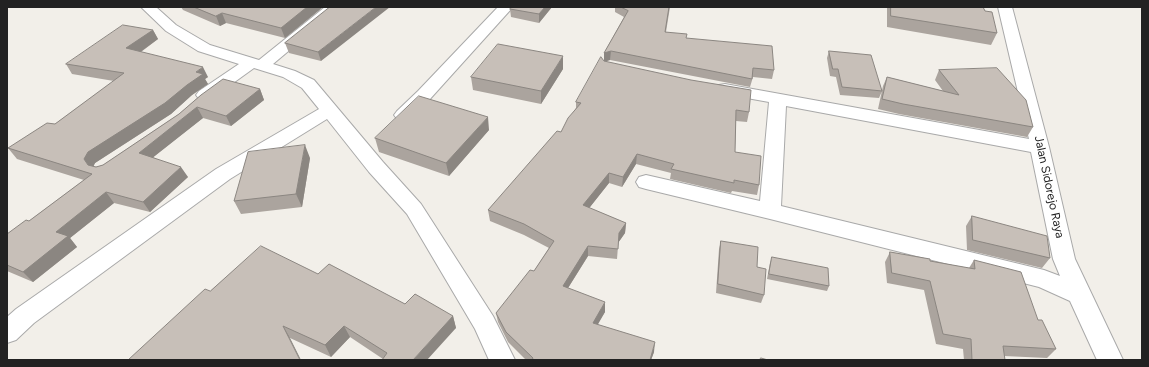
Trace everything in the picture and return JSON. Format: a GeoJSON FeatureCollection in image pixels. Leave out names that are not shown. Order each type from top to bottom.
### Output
{"type":"FeatureCollection","features":[{"type":"Feature","properties":{"kind":"street"},"geometry":{"type":"LineString","coordinates":[[148,7],[171,28],[204,48],[289,74],[308,84],[329,110],[370,148],[414,209],[484,323],[502,360]]}},
{"type":"Feature","properties":{"kind":"street"},"geometry":{"type":"LineString","coordinates":[[194,105],[256,65],[334,7]]}},
{"type":"Feature","properties":{"kind":"street"},"geometry":{"type":"LineString","coordinates":[[391,127],[424,95],[506,7]]}},
{"type":"Feature","properties":{"kind":"street","name":"Jalan Sidorejo Raya"},"geometry":{"type":"LineString","coordinates":[[1005,7],[1040,147],[1064,259],[1110,360]]}},
{"type":"Feature","properties":{"kind":"street"},"geometry":{"type":"LineString","coordinates":[[712,87],[1040,147]]}},
{"type":"Feature","properties":{"kind":"street"},"geometry":{"type":"LineString","coordinates":[[770,211],[778,98]]}},
{"type":"Feature","properties":{"kind":"street"},"geometry":{"type":"LineString","coordinates":[[7,332],[25,316],[223,174],[329,110]]}},
{"type":"Feature","properties":{"kind":"street"},"geometry":{"type":"LineString","coordinates":[[646,182],[1044,279],[1079,294]]}},
{"type":"Feature","properties":{"kind":"building"},"geometry":{"type":"Polygon","coordinates":[[[194,7],[307,7],[281,28],[222,13],[216,16],[194,7]]]}},
{"type":"Feature","properties":{"kind":"building"},"geometry":{"type":"Polygon","coordinates":[[[330,7],[376,7],[318,52],[285,43],[330,7]]]}},
{"type":"Feature","properties":{"kind":"building"},"geometry":{"type":"Polygon","coordinates":[[[512,7],[545,7],[539,14],[510,9],[512,7]]]}},
{"type":"Feature","properties":{"kind":"building"},"geometry":{"type":"Polygon","coordinates":[[[621,7],[669,7],[665,32],[687,34],[686,38],[772,46],[774,70],[753,68],[752,79],[611,51],[604,53],[628,11],[621,7]]]}},
{"type":"Feature","properties":{"kind":"building"},"geometry":{"type":"Polygon","coordinates":[[[891,7],[983,7],[985,11],[992,12],[997,33],[891,16],[891,7]]]}},
{"type":"Feature","properties":{"kind":"building"},"geometry":{"type":"Polygon","coordinates":[[[123,25],[153,30],[126,48],[203,67],[196,72],[203,74],[165,103],[88,152],[84,159],[88,165],[96,167],[103,165],[179,114],[223,79],[260,89],[226,116],[197,107],[139,153],[181,167],[143,202],[106,192],[56,232],[68,236],[23,272],[7,265],[7,234],[26,220],[29,221],[92,174],[8,148],[47,123],[55,124],[124,73],[66,64],[123,25]]]}},
{"type":"Feature","properties":{"kind":"building"},"geometry":{"type":"Polygon","coordinates":[[[498,44],[563,56],[541,91],[471,77],[498,44]]]}},
{"type":"Feature","properties":{"kind":"building"},"geometry":{"type":"Polygon","coordinates":[[[829,51],[871,55],[882,91],[842,87],[838,69],[833,69],[829,51]]]}},
{"type":"Feature","properties":{"kind":"building"},"geometry":{"type":"Polygon","coordinates":[[[601,57],[604,61],[691,80],[751,90],[749,112],[736,110],[735,152],[761,156],[759,185],[734,180],[734,183],[671,169],[674,164],[637,154],[623,177],[609,173],[583,205],[626,223],[619,233],[618,249],[588,246],[563,286],[605,302],[593,323],[655,342],[650,360],[532,360],[533,358],[506,332],[496,313],[530,270],[534,271],[554,241],[524,224],[488,210],[557,131],[561,132],[568,118],[581,103],[576,102],[601,57]]]}},
{"type":"Feature","properties":{"kind":"building"},"geometry":{"type":"Polygon","coordinates":[[[997,68],[1026,100],[1033,127],[882,99],[887,77],[959,95],[939,70],[997,68]]]}},
{"type":"Feature","properties":{"kind":"building"},"geometry":{"type":"Polygon","coordinates":[[[419,96],[488,117],[446,163],[375,138],[419,96]]]}},
{"type":"Feature","properties":{"kind":"building"},"geometry":{"type":"Polygon","coordinates":[[[305,145],[296,194],[234,201],[248,152],[305,145]]]}},
{"type":"Feature","properties":{"kind":"building"},"geometry":{"type":"Polygon","coordinates":[[[972,216],[1047,236],[1050,258],[973,240],[972,216]]]}},
{"type":"Feature","properties":{"kind":"building"},"geometry":{"type":"Polygon","coordinates":[[[721,241],[758,247],[757,267],[766,269],[764,295],[718,284],[721,241]]]}},
{"type":"Feature","properties":{"kind":"building"},"geometry":{"type":"Polygon","coordinates":[[[261,246],[318,274],[329,264],[405,304],[415,294],[453,316],[413,360],[382,360],[387,353],[344,326],[325,345],[283,326],[300,360],[128,360],[205,289],[210,291],[261,246]]]}},
{"type":"Feature","properties":{"kind":"building"},"geometry":{"type":"Polygon","coordinates":[[[890,252],[975,269],[974,260],[1021,272],[1038,320],[1042,320],[1056,349],[1003,346],[1005,360],[972,360],[971,339],[943,334],[930,281],[892,273],[890,252]]]}},
{"type":"Feature","properties":{"kind":"building"},"geometry":{"type":"Polygon","coordinates":[[[772,257],[828,268],[829,286],[769,274],[772,257]]]}}]}
